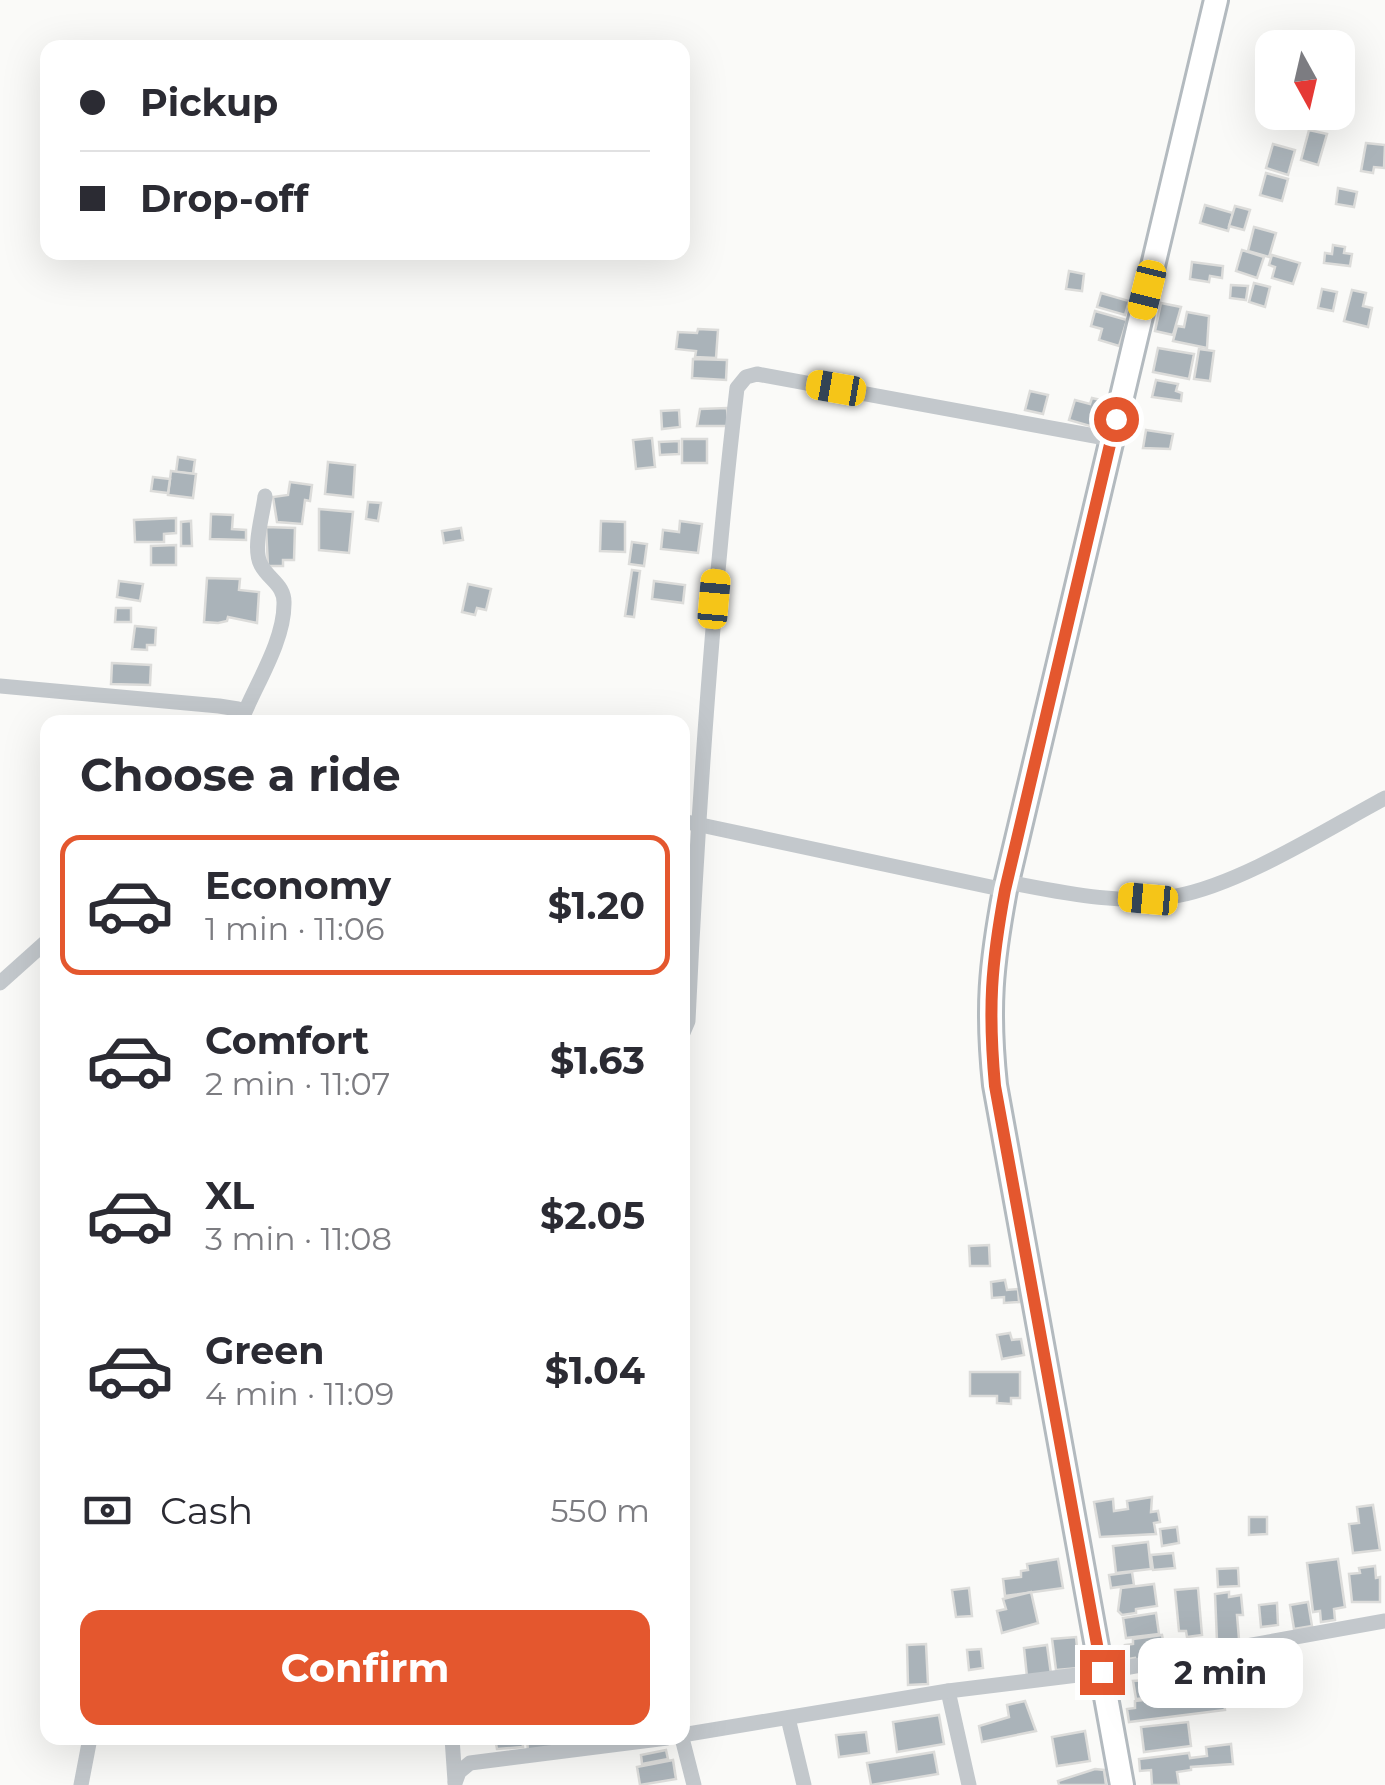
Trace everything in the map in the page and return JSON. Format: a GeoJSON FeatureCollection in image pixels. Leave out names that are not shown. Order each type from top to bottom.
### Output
{"type":"FeatureCollection","features":[{"type":"Feature","properties":{"kind":"main road"},"geometry":{"type":"LineString","coordinates":[[1122,1785],[995,1086],[989,1026],[990,967],[1216,0]]}},
{"type":"Feature","properties":{"kind":"street"},"geometry":{"type":"LineString","coordinates":[[1111,439],[757,374],[746,376],[736,388],[690,822],[1006,886],[1148,899],[1177,896],[1208,886],[1385,798]]}},
{"type":"Feature","properties":{"kind":"street"},"geometry":{"type":"LineString","coordinates":[[247,715],[281,625],[285,602],[281,588],[264,570],[258,554],[265,496]]}},
{"type":"Feature","properties":{"kind":"street"},"geometry":{"type":"LineString","coordinates":[[0,686],[218,706],[239,715]]}},
{"type":"Feature","properties":{"kind":"street"},"geometry":{"type":"LineString","coordinates":[[0,982],[40,947]]}},
{"type":"Feature","properties":{"kind":"street"},"geometry":{"type":"LineString","coordinates":[[690,1735],[948,1691],[1102,1672],[1385,1621]]}},
{"type":"Feature","properties":{"kind":"street"},"geometry":{"type":"LineString","coordinates":[[948,1691],[968,1785]]}},
{"type":"Feature","properties":{"kind":"street"},"geometry":{"type":"LineString","coordinates":[[788,1718],[804,1785]]}},
{"type":"Feature","properties":{"kind":"street"},"geometry":{"type":"LineString","coordinates":[[81,1785],[89,1745]]}},
{"type":"Feature","properties":{"kind":"street"},"geometry":{"type":"LineString","coordinates":[[452,1745],[455,1784]]}},
{"type":"Feature","properties":{"kind":"street"},"geometry":{"type":"LineString","coordinates":[[455,1784],[462,1766],[470,1763],[612,1745]]}},
{"type":"Feature","properties":{"kind":"street"},"geometry":{"type":"LineString","coordinates":[[684,1745],[694,1785]]}},
{"type":"Feature","properties":{"kind":"building"},"geometry":{"type":"Polygon","coordinates":[[[1309,130],[1327,134],[1318,165],[1301,160],[1309,130]]]}},
{"type":"Feature","properties":{"kind":"building"},"geometry":{"type":"Polygon","coordinates":[[[1366,143],[1385,145],[1384,168],[1374,167],[1373,173],[1361,171],[1366,143]]]}},
{"type":"Feature","properties":{"kind":"building"},"geometry":{"type":"Polygon","coordinates":[[[1273,144],[1295,150],[1288,175],[1266,168],[1273,144]]]}},
{"type":"Feature","properties":{"kind":"building"},"geometry":{"type":"Polygon","coordinates":[[[1266,173],[1288,179],[1282,201],[1260,195],[1266,173]]]}},
{"type":"Feature","properties":{"kind":"building"},"geometry":{"type":"Polygon","coordinates":[[[1338,188],[1357,192],[1354,207],[1336,204],[1338,188]]]}},
{"type":"Feature","properties":{"kind":"building"},"geometry":{"type":"Polygon","coordinates":[[[1205,205],[1233,213],[1228,231],[1200,223],[1205,205]]]}},
{"type":"Feature","properties":{"kind":"building"},"geometry":{"type":"Polygon","coordinates":[[[1235,206],[1250,210],[1244,230],[1229,226],[1235,206]]]}},
{"type":"Feature","properties":{"kind":"building"},"geometry":{"type":"Polygon","coordinates":[[[1254,227],[1276,233],[1269,257],[1248,251],[1254,227]]]}},
{"type":"Feature","properties":{"kind":"building"},"geometry":{"type":"Polygon","coordinates":[[[1333,245],[1345,247],[1344,253],[1352,254],[1350,266],[1324,263],[1325,253],[1332,254],[1333,245]]]}},
{"type":"Feature","properties":{"kind":"building"},"geometry":{"type":"Polygon","coordinates":[[[1242,250],[1264,257],[1257,278],[1236,271],[1242,250]]]}},
{"type":"Feature","properties":{"kind":"building"},"geometry":{"type":"Polygon","coordinates":[[[1272,255],[1300,263],[1293,284],[1272,278],[1272,255]]]}},
{"type":"Feature","properties":{"kind":"building"},"geometry":{"type":"Polygon","coordinates":[[[1192,262],[1223,266],[1222,278],[1210,276],[1209,282],[1190,279],[1192,262]]]}},
{"type":"Feature","properties":{"kind":"building"},"geometry":{"type":"Polygon","coordinates":[[[1069,271],[1084,274],[1082,291],[1066,289],[1069,271]]]}},
{"type":"Feature","properties":{"kind":"building"},"geometry":{"type":"Polygon","coordinates":[[[1254,283],[1270,287],[1265,307],[1249,302],[1254,283]]]}},
{"type":"Feature","properties":{"kind":"building"},"geometry":{"type":"Polygon","coordinates":[[[1231,285],[1248,286],[1246,300],[1230,298],[1231,285]]]}},
{"type":"Feature","properties":{"kind":"building"},"geometry":{"type":"Polygon","coordinates":[[[1322,289],[1337,292],[1333,311],[1318,308],[1322,289]]]}},
{"type":"Feature","properties":{"kind":"building"},"geometry":{"type":"Polygon","coordinates":[[[1352,290],[1366,293],[1363,306],[1372,308],[1368,327],[1344,321],[1352,290]]]}},
{"type":"Feature","properties":{"kind":"building"},"geometry":{"type":"Polygon","coordinates":[[[1101,293],[1129,301],[1125,315],[1097,307],[1101,293]]]}},
{"type":"Feature","properties":{"kind":"building"},"geometry":{"type":"Polygon","coordinates":[[[1161,303],[1181,307],[1173,335],[1155,331],[1161,303]]]}},
{"type":"Feature","properties":{"kind":"building"},"geometry":{"type":"Polygon","coordinates":[[[1095,311],[1127,320],[1119,346],[1099,340],[1102,329],[1091,326],[1095,311]]]}},
{"type":"Feature","properties":{"kind":"building"},"geometry":{"type":"Polygon","coordinates":[[[1187,312],[1209,316],[1207,348],[1173,341],[1177,326],[1184,327],[1187,312]]]}},
{"type":"Feature","properties":{"kind":"building"},"geometry":{"type":"Polygon","coordinates":[[[698,329],[718,330],[716,358],[695,357],[696,351],[676,349],[678,332],[697,333],[698,329]]]}},
{"type":"Feature","properties":{"kind":"building"},"geometry":{"type":"Polygon","coordinates":[[[1158,348],[1194,354],[1189,379],[1153,372],[1158,348]]]}},
{"type":"Feature","properties":{"kind":"building"},"geometry":{"type":"Polygon","coordinates":[[[1199,349],[1214,351],[1210,381],[1194,379],[1199,349]]]}},
{"type":"Feature","properties":{"kind":"building"},"geometry":{"type":"Polygon","coordinates":[[[693,359],[727,360],[726,380],[692,378],[693,359]]]}},
{"type":"Feature","properties":{"kind":"building"},"geometry":{"type":"Polygon","coordinates":[[[1156,380],[1178,384],[1176,391],[1182,393],[1181,401],[1152,397],[1156,380]]]}},
{"type":"Feature","properties":{"kind":"building"},"geometry":{"type":"Polygon","coordinates":[[[1030,391],[1048,395],[1043,414],[1025,410],[1030,391]]]}},
{"type":"Feature","properties":{"kind":"building"},"geometry":{"type":"Polygon","coordinates":[[[1092,398],[1105,401],[1097,428],[1069,420],[1075,400],[1090,404],[1092,398]]]}},
{"type":"Feature","properties":{"kind":"building"},"geometry":{"type":"Polygon","coordinates":[[[727,408],[728,426],[697,426],[700,409],[727,408]]]}},
{"type":"Feature","properties":{"kind":"building"},"geometry":{"type":"Polygon","coordinates":[[[679,410],[680,427],[662,429],[661,411],[679,410]]]}},
{"type":"Feature","properties":{"kind":"building"},"geometry":{"type":"Polygon","coordinates":[[[1146,430],[1173,434],[1170,449],[1143,448],[1146,430]]]}},
{"type":"Feature","properties":{"kind":"building"},"geometry":{"type":"Polygon","coordinates":[[[652,438],[655,467],[636,469],[633,440],[652,438]]]}},
{"type":"Feature","properties":{"kind":"building"},"geometry":{"type":"Polygon","coordinates":[[[682,439],[707,439],[707,463],[682,463],[682,439]]]}},
{"type":"Feature","properties":{"kind":"building"},"geometry":{"type":"Polygon","coordinates":[[[679,441],[679,454],[660,455],[659,442],[679,441]]]}},
{"type":"Feature","properties":{"kind":"building"},"geometry":{"type":"Polygon","coordinates":[[[178,457],[195,460],[193,474],[176,472],[178,457]]]}},
{"type":"Feature","properties":{"kind":"building"},"geometry":{"type":"Polygon","coordinates":[[[328,462],[355,465],[353,497],[325,494],[328,462]]]}},
{"type":"Feature","properties":{"kind":"building"},"geometry":{"type":"Polygon","coordinates":[[[171,471],[196,474],[193,498],[168,495],[171,471]]]}},
{"type":"Feature","properties":{"kind":"building"},"geometry":{"type":"Polygon","coordinates":[[[153,477],[170,479],[168,493],[151,491],[153,477]]]}},
{"type":"Feature","properties":{"kind":"building"},"geometry":{"type":"Polygon","coordinates":[[[290,482],[312,485],[310,501],[305,500],[302,524],[277,522],[273,497],[288,495],[290,482]]]}},
{"type":"Feature","properties":{"kind":"building"},"geometry":{"type":"Polygon","coordinates":[[[368,502],[381,503],[378,521],[366,519],[368,502]]]}},
{"type":"Feature","properties":{"kind":"building"},"geometry":{"type":"Polygon","coordinates":[[[319,509],[353,512],[349,553],[319,550],[319,509]]]}},
{"type":"Feature","properties":{"kind":"building"},"geometry":{"type":"Polygon","coordinates":[[[211,514],[233,515],[232,529],[246,530],[246,540],[210,539],[211,514]]]}},
{"type":"Feature","properties":{"kind":"building"},"geometry":{"type":"Polygon","coordinates":[[[176,518],[176,533],[164,534],[164,542],[135,542],[134,520],[176,518]]]}},
{"type":"Feature","properties":{"kind":"building"},"geometry":{"type":"Polygon","coordinates":[[[191,521],[192,546],[181,546],[181,522],[191,521]]]}},
{"type":"Feature","properties":{"kind":"building"},"geometry":{"type":"Polygon","coordinates":[[[601,521],[625,522],[625,552],[600,551],[601,521]]]}},
{"type":"Feature","properties":{"kind":"building"},"geometry":{"type":"Polygon","coordinates":[[[680,521],[702,524],[698,553],[661,549],[663,530],[679,532],[680,521]]]}},
{"type":"Feature","properties":{"kind":"building"},"geometry":{"type":"Polygon","coordinates":[[[266,527],[295,528],[294,560],[283,560],[283,566],[268,566],[266,527]]]}},
{"type":"Feature","properties":{"kind":"building"},"geometry":{"type":"Polygon","coordinates":[[[461,528],[463,540],[444,543],[442,531],[461,528]]]}},
{"type":"Feature","properties":{"kind":"building"},"geometry":{"type":"Polygon","coordinates":[[[632,542],[647,544],[644,566],[629,564],[632,542]]]}},
{"type":"Feature","properties":{"kind":"building"},"geometry":{"type":"Polygon","coordinates":[[[176,545],[176,565],[151,565],[151,546],[176,545]]]}},
{"type":"Feature","properties":{"kind":"building"},"geometry":{"type":"Polygon","coordinates":[[[632,570],[640,571],[634,617],[625,616],[632,570]]]}},
{"type":"Feature","properties":{"kind":"building"},"geometry":{"type":"Polygon","coordinates":[[[207,578],[240,579],[239,590],[259,592],[257,623],[228,617],[218,623],[204,622],[207,578]]]}},
{"type":"Feature","properties":{"kind":"building"},"geometry":{"type":"Polygon","coordinates":[[[119,581],[143,584],[140,601],[117,597],[119,581]]]}},
{"type":"Feature","properties":{"kind":"building"},"geometry":{"type":"Polygon","coordinates":[[[654,581],[685,585],[683,603],[652,599],[654,581]]]}},
{"type":"Feature","properties":{"kind":"building"},"geometry":{"type":"Polygon","coordinates":[[[468,584],[491,589],[486,610],[477,608],[475,615],[462,612],[468,584]]]}},
{"type":"Feature","properties":{"kind":"building"},"geometry":{"type":"Polygon","coordinates":[[[116,608],[131,608],[131,622],[115,622],[116,608]]]}},
{"type":"Feature","properties":{"kind":"building"},"geometry":{"type":"Polygon","coordinates":[[[135,626],[156,628],[155,645],[147,645],[147,650],[132,649],[135,626]]]}},
{"type":"Feature","properties":{"kind":"building"},"geometry":{"type":"Polygon","coordinates":[[[112,663],[151,665],[150,685],[111,684],[112,663]]]}},
{"type":"Feature","properties":{"kind":"building"},"geometry":{"type":"Polygon","coordinates":[[[989,1245],[990,1266],[970,1266],[969,1246],[989,1245]]]}},
{"type":"Feature","properties":{"kind":"building"},"geometry":{"type":"Polygon","coordinates":[[[1005,1280],[1007,1290],[1018,1289],[1019,1302],[1004,1303],[1004,1297],[992,1298],[991,1282],[1005,1280]]]}},
{"type":"Feature","properties":{"kind":"building"},"geometry":{"type":"Polygon","coordinates":[[[1010,1333],[1012,1340],[1021,1339],[1024,1355],[1002,1359],[997,1335],[1010,1333]]]}},
{"type":"Feature","properties":{"kind":"building"},"geometry":{"type":"Polygon","coordinates":[[[970,1372],[1020,1372],[1020,1398],[1011,1398],[1011,1404],[997,1403],[997,1396],[970,1396],[970,1372]]]}},
{"type":"Feature","properties":{"kind":"building"},"geometry":{"type":"Polygon","coordinates":[[[1152,1497],[1151,1512],[1158,1511],[1160,1522],[1154,1523],[1156,1534],[1100,1537],[1094,1502],[1113,1499],[1114,1511],[1128,1509],[1127,1501],[1152,1497]]]}},
{"type":"Feature","properties":{"kind":"building"},"geometry":{"type":"Polygon","coordinates":[[[1373,1505],[1380,1550],[1353,1553],[1349,1524],[1359,1523],[1357,1507],[1373,1505]]]}},
{"type":"Feature","properties":{"kind":"building"},"geometry":{"type":"Polygon","coordinates":[[[1249,1517],[1267,1517],[1267,1534],[1249,1535],[1249,1517]]]}},
{"type":"Feature","properties":{"kind":"building"},"geometry":{"type":"Polygon","coordinates":[[[1177,1527],[1179,1543],[1162,1546],[1160,1529],[1177,1527]]]}},
{"type":"Feature","properties":{"kind":"building"},"geometry":{"type":"Polygon","coordinates":[[[1148,1542],[1151,1569],[1116,1573],[1113,1546],[1148,1542]]]}},
{"type":"Feature","properties":{"kind":"building"},"geometry":{"type":"Polygon","coordinates":[[[1173,1553],[1175,1568],[1153,1570],[1151,1555],[1173,1553]]]}},
{"type":"Feature","properties":{"kind":"building"},"geometry":{"type":"Polygon","coordinates":[[[1058,1559],[1063,1588],[1005,1596],[1003,1579],[1021,1577],[1021,1571],[1028,1570],[1027,1564],[1058,1559]]]}},
{"type":"Feature","properties":{"kind":"building"},"geometry":{"type":"Polygon","coordinates":[[[1338,1559],[1345,1607],[1334,1609],[1335,1620],[1321,1622],[1320,1611],[1313,1612],[1307,1563],[1338,1559]]]}},
{"type":"Feature","properties":{"kind":"building"},"geometry":{"type":"Polygon","coordinates":[[[1375,1566],[1376,1578],[1380,1577],[1380,1602],[1352,1602],[1349,1574],[1375,1566]]]}},
{"type":"Feature","properties":{"kind":"building"},"geometry":{"type":"Polygon","coordinates":[[[1238,1568],[1239,1586],[1218,1587],[1217,1569],[1238,1568]]]}},
{"type":"Feature","properties":{"kind":"building"},"geometry":{"type":"Polygon","coordinates":[[[1132,1572],[1134,1585],[1111,1588],[1109,1575],[1132,1572]]]}},
{"type":"Feature","properties":{"kind":"building"},"geometry":{"type":"Polygon","coordinates":[[[1154,1584],[1157,1606],[1122,1615],[1118,1611],[1121,1588],[1154,1584]]]}},
{"type":"Feature","properties":{"kind":"building"},"geometry":{"type":"Polygon","coordinates":[[[969,1588],[972,1616],[956,1617],[952,1590],[969,1588]]]}},
{"type":"Feature","properties":{"kind":"building"},"geometry":{"type":"Polygon","coordinates":[[[1198,1588],[1202,1635],[1187,1637],[1186,1631],[1179,1631],[1175,1590],[1198,1588]]]}},
{"type":"Feature","properties":{"kind":"building"},"geometry":{"type":"Polygon","coordinates":[[[1031,1592],[1038,1623],[1002,1633],[997,1611],[1006,1609],[1003,1599],[1031,1592]]]}},
{"type":"Feature","properties":{"kind":"building"},"geometry":{"type":"Polygon","coordinates":[[[1229,1592],[1229,1597],[1241,1595],[1243,1615],[1237,1615],[1239,1639],[1217,1641],[1215,1594],[1229,1592]]]}},
{"type":"Feature","properties":{"kind":"building"},"geometry":{"type":"Polygon","coordinates":[[[1308,1602],[1312,1626],[1294,1629],[1290,1605],[1308,1602]]]}},
{"type":"Feature","properties":{"kind":"building"},"geometry":{"type":"Polygon","coordinates":[[[1277,1603],[1278,1625],[1261,1627],[1259,1605],[1277,1603]]]}},
{"type":"Feature","properties":{"kind":"building"},"geometry":{"type":"Polygon","coordinates":[[[1156,1613],[1159,1634],[1126,1638],[1123,1618],[1156,1613]]]}},
{"type":"Feature","properties":{"kind":"building"},"geometry":{"type":"Polygon","coordinates":[[[1162,1635],[1166,1656],[1136,1662],[1135,1658],[1128,1659],[1125,1645],[1133,1644],[1133,1639],[1162,1635]]]}},
{"type":"Feature","properties":{"kind":"building"},"geometry":{"type":"Polygon","coordinates":[[[1076,1637],[1079,1668],[1056,1670],[1052,1639],[1076,1637]]]}},
{"type":"Feature","properties":{"kind":"building"},"geometry":{"type":"Polygon","coordinates":[[[926,1644],[928,1684],[908,1685],[907,1645],[926,1644]]]}},
{"type":"Feature","properties":{"kind":"building"},"geometry":{"type":"Polygon","coordinates":[[[1047,1645],[1051,1674],[1027,1677],[1024,1648],[1047,1645]]]}},
{"type":"Feature","properties":{"kind":"building"},"geometry":{"type":"Polygon","coordinates":[[[981,1649],[983,1668],[969,1670],[967,1650],[981,1649]]]}},
{"type":"Feature","properties":{"kind":"building"},"geometry":{"type":"Polygon","coordinates":[[[1214,1668],[1216,1691],[1198,1692],[1196,1670],[1214,1668]]]}},
{"type":"Feature","properties":{"kind":"building"},"geometry":{"type":"Polygon","coordinates":[[[1146,1680],[1148,1698],[1136,1699],[1133,1681],[1146,1680]]]}},
{"type":"Feature","properties":{"kind":"building"},"geometry":{"type":"Polygon","coordinates":[[[1177,1681],[1178,1695],[1161,1696],[1160,1682],[1177,1681]]]}},
{"type":"Feature","properties":{"kind":"building"},"geometry":{"type":"Polygon","coordinates":[[[1223,1691],[1225,1710],[1129,1722],[1127,1709],[1135,1708],[1135,1701],[1223,1691]]]}},
{"type":"Feature","properties":{"kind":"building"},"geometry":{"type":"Polygon","coordinates":[[[1025,1701],[1036,1731],[982,1742],[979,1726],[1009,1717],[1007,1705],[1025,1701]]]}},
{"type":"Feature","properties":{"kind":"building"},"geometry":{"type":"Polygon","coordinates":[[[939,1715],[944,1744],[897,1752],[893,1722],[939,1715]]]}},
{"type":"Feature","properties":{"kind":"building"},"geometry":{"type":"Polygon","coordinates":[[[1188,1722],[1191,1746],[1144,1752],[1141,1727],[1188,1722]]]}},
{"type":"Feature","properties":{"kind":"building"},"geometry":{"type":"Polygon","coordinates":[[[1085,1731],[1090,1761],[1057,1766],[1052,1737],[1085,1731]]]}},
{"type":"Feature","properties":{"kind":"building"},"geometry":{"type":"Polygon","coordinates":[[[866,1732],[869,1753],[839,1757],[836,1735],[866,1732]]]}},
{"type":"Feature","properties":{"kind":"building"},"geometry":{"type":"Polygon","coordinates":[[[1231,1744],[1233,1764],[1177,1772],[1179,1785],[1152,1785],[1151,1770],[1140,1771],[1139,1759],[1189,1753],[1190,1758],[1207,1756],[1206,1747],[1231,1744]]]}},
{"type":"Feature","properties":{"kind":"building"},"geometry":{"type":"Polygon","coordinates":[[[496,1745],[523,1745],[523,1747],[497,1749],[496,1745]]]}},
{"type":"Feature","properties":{"kind":"building"},"geometry":{"type":"Polygon","coordinates":[[[528,1745],[556,1745],[556,1749],[528,1752],[528,1745]]]}},
{"type":"Feature","properties":{"kind":"building"},"geometry":{"type":"Polygon","coordinates":[[[666,1750],[668,1759],[642,1764],[641,1755],[666,1750]]]}},
{"type":"Feature","properties":{"kind":"building"},"geometry":{"type":"Polygon","coordinates":[[[934,1752],[938,1774],[871,1785],[867,1763],[934,1752]]]}},
{"type":"Feature","properties":{"kind":"building"},"geometry":{"type":"Polygon","coordinates":[[[673,1760],[676,1779],[640,1785],[637,1767],[673,1760]]]}},
{"type":"Feature","properties":{"kind":"building"},"geometry":{"type":"Polygon","coordinates":[[[1095,1769],[1104,1770],[1106,1785],[1059,1785],[1058,1781],[1095,1769]]]}},
{"type":"Feature","properties":{"kind":"route"},"geometry":{"type":"LineString","coordinates":[[1102,1672],[995,1086],[989,1026],[990,967],[1005,890],[1116,419]]}}]}
